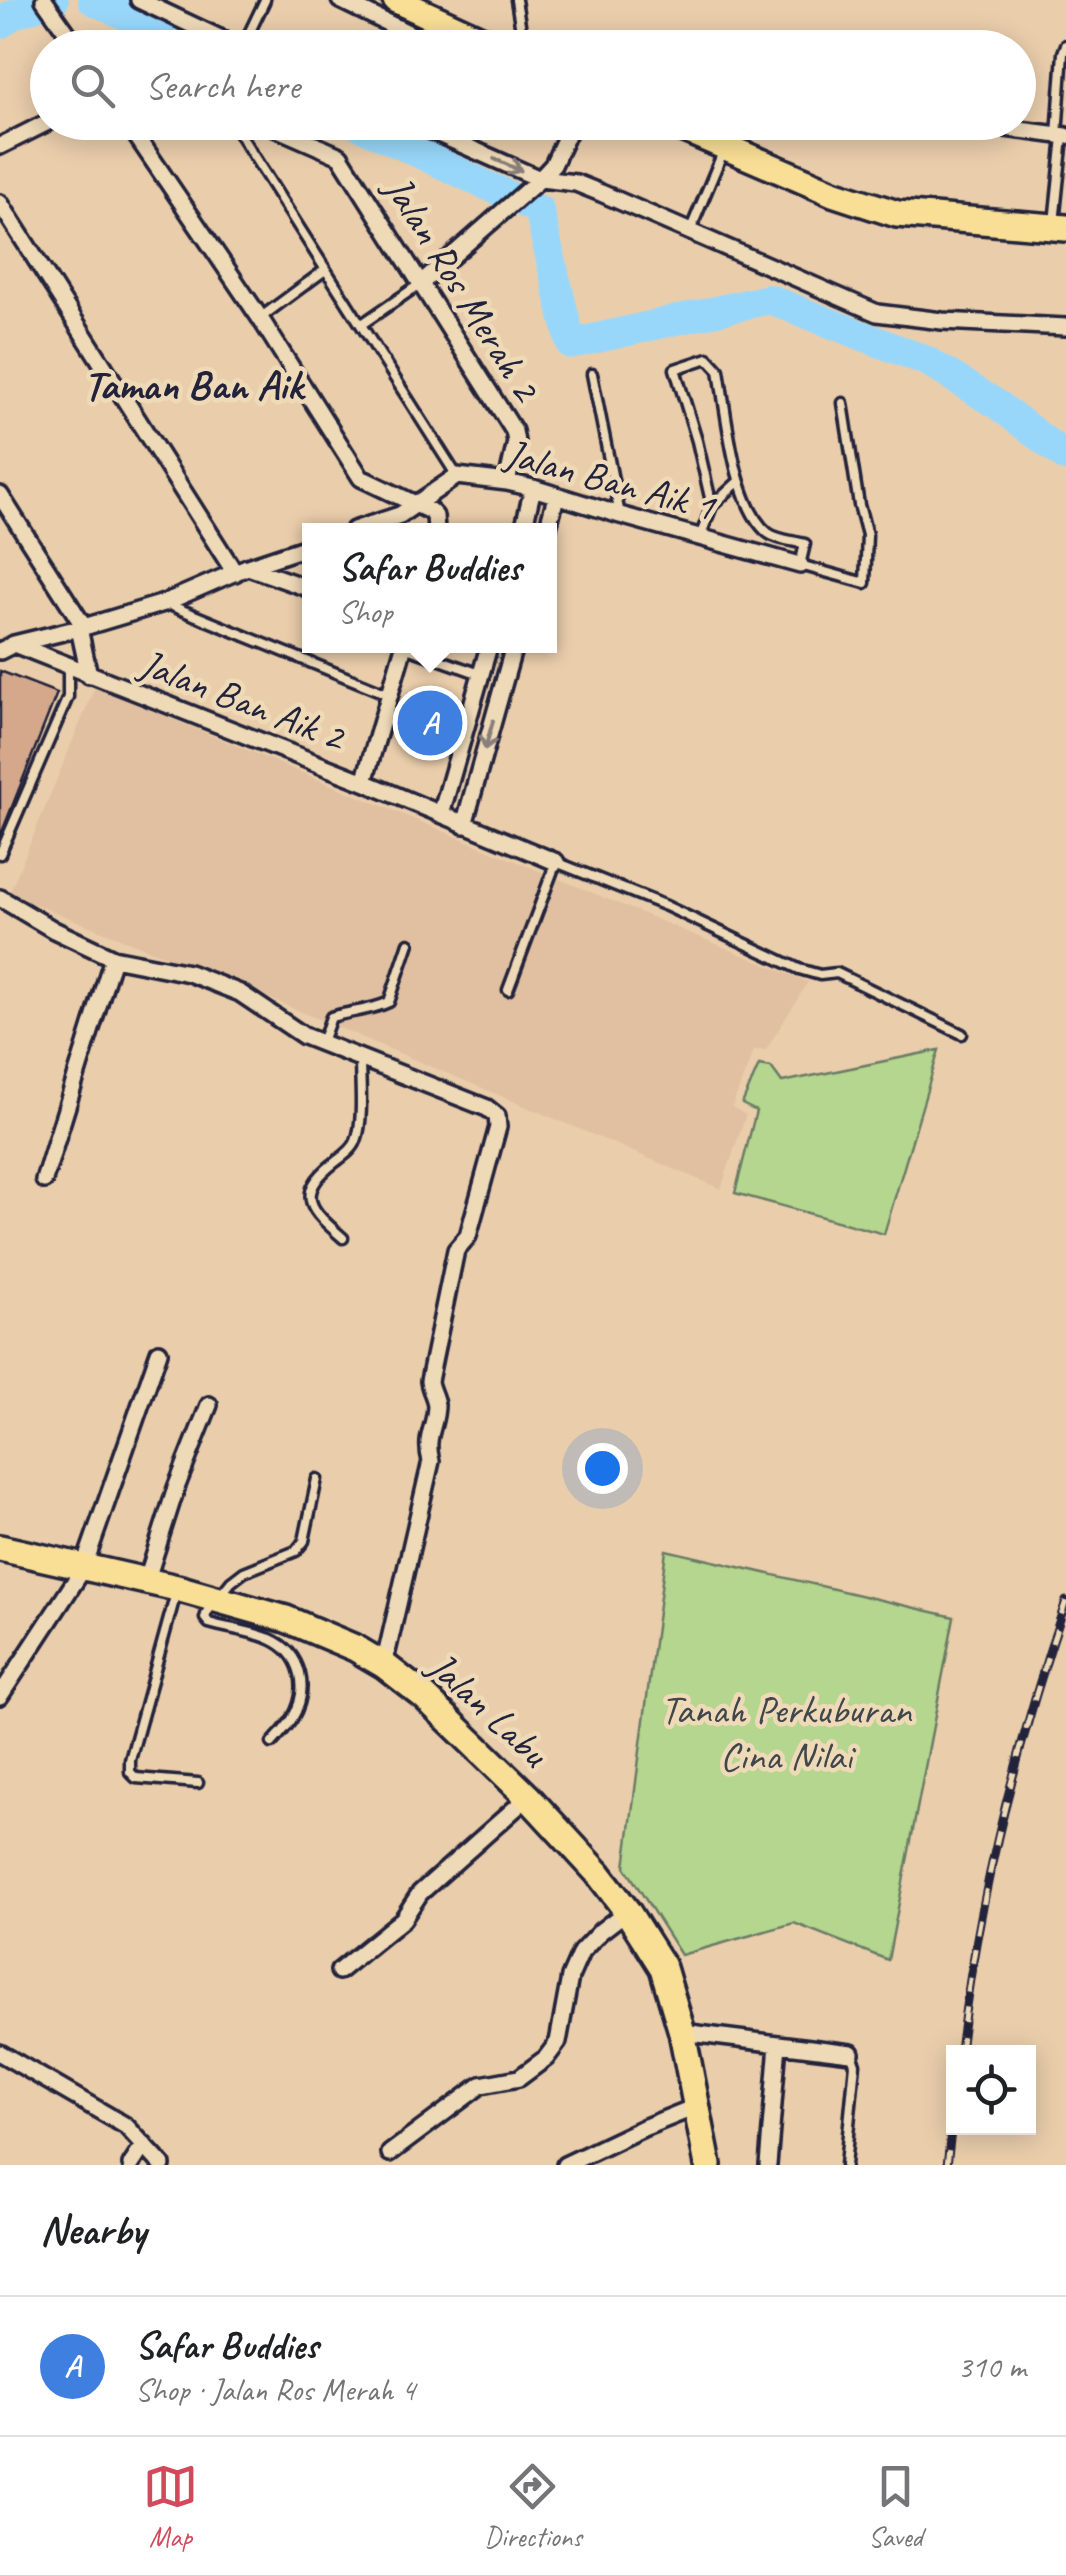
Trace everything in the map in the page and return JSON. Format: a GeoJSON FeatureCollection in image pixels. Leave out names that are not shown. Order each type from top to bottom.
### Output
{"type":"FeatureCollection","features":[{"type":"Feature","properties":{"kind":"main road"},"geometry":{"type":"LineString","coordinates":[[396,0],[461,30]]}},
{"type":"Feature","properties":{"kind":"main road"},"geometry":{"type":"LineString","coordinates":[[716,140],[833,192],[897,214],[1060,228]]}},
{"type":"Feature","properties":{"kind":"main road","name":"Jalan Labu"},"geometry":{"type":"LineString","coordinates":[[0,1548],[177,1588],[286,1620],[355,1648],[384,1665],[425,1698],[528,1797],[598,1873],[627,1910],[663,1968],[682,2032],[708,2165]]}},
{"type":"Feature","properties":{"kind":"street"},"geometry":{"type":"LineString","coordinates":[[44,0],[66,30]]}},
{"type":"Feature","properties":{"kind":"street"},"geometry":{"type":"LineString","coordinates":[[139,0],[203,30]]}},
{"type":"Feature","properties":{"kind":"street"},"geometry":{"type":"LineString","coordinates":[[340,0],[402,30]]}},
{"type":"Feature","properties":{"kind":"street"},"geometry":{"type":"LineString","coordinates":[[0,146],[30,131]]}},
{"type":"Feature","properties":{"kind":"street"},"geometry":{"type":"LineString","coordinates":[[1036,132],[1062,135]]}},
{"type":"Feature","properties":{"kind":"street"},"geometry":{"type":"LineString","coordinates":[[139,140],[260,318],[361,478],[416,503],[435,516],[436,523]]}},
{"type":"Feature","properties":{"kind":"street","name":"Jalan Ros Merah 2"},"geometry":{"type":"LineString","coordinates":[[303,140],[340,156],[514,431],[516,442],[507,482]]}},
{"type":"Feature","properties":{"kind":"street"},"geometry":{"type":"LineString","coordinates":[[448,140],[535,184],[576,183],[877,313],[942,321],[1066,327]]}},
{"type":"Feature","properties":{"kind":"street"},"geometry":{"type":"LineString","coordinates":[[420,284],[535,184],[553,165],[565,140]]}},
{"type":"Feature","properties":{"kind":"street"},"geometry":{"type":"LineString","coordinates":[[0,203],[241,570],[302,587]]}},
{"type":"Feature","properties":{"kind":"street","name":"Jalan Ban Aik 1"},"geometry":{"type":"LineString","coordinates":[[374,523],[400,514],[457,476],[532,488],[800,565]]}},
{"type":"Feature","properties":{"kind":"street"},"geometry":{"type":"LineString","coordinates":[[524,523],[532,488]]}},
{"type":"Feature","properties":{"kind":"street"},"geometry":{"type":"LineString","coordinates":[[0,495],[81,628],[89,675]]}},
{"type":"Feature","properties":{"kind":"street"},"geometry":{"type":"LineString","coordinates":[[548,523],[556,496]]}},
{"type":"Feature","properties":{"kind":"street"},"geometry":{"type":"LineString","coordinates":[[7,648],[164,603],[302,549]]}},
{"type":"Feature","properties":{"kind":"street","name":"Jalan Ban Aik 2"},"geometry":{"type":"LineString","coordinates":[[7,648],[68,666],[556,862]]}},
{"type":"Feature","properties":{"kind":"street"},"geometry":{"type":"LineString","coordinates":[[364,782],[402,653]]}},
{"type":"Feature","properties":{"kind":"street"},"geometry":{"type":"LineString","coordinates":[[441,814],[487,653]]}},
{"type":"Feature","properties":{"kind":"street"},"geometry":{"type":"LineString","coordinates":[[464,825],[512,653]]}},
{"type":"Feature","properties":{"kind":"street"},"geometry":{"type":"LineString","coordinates":[[0,898],[113,958],[188,973],[240,993],[304,1036],[487,1108],[497,1116],[498,1127],[468,1236],[456,1250],[429,1381],[436,1405],[427,1445],[431,1461],[384,1665]]}},
{"type":"Feature","properties":{"kind":"street"},"geometry":{"type":"LineString","coordinates":[[44,1180],[113,958]]}},
{"type":"Feature","properties":{"kind":"street"},"geometry":{"type":"LineString","coordinates":[[0,1696],[83,1569],[159,1352]]}},
{"type":"Feature","properties":{"kind":"street"},"geometry":{"type":"LineString","coordinates":[[146,1582],[176,1488],[210,1405]]}},
{"type":"Feature","properties":{"kind":"street"},"geometry":{"type":"LineString","coordinates":[[340,1971],[403,1920],[420,1893],[528,1797]]}},
{"type":"Feature","properties":{"kind":"street"},"geometry":{"type":"LineString","coordinates":[[390,2153],[481,2085],[519,2078],[546,2058],[558,2042],[570,1977],[581,1952],[627,1910]]}},
{"type":"Feature","properties":{"kind":"street"},"geometry":{"type":"LineString","coordinates":[[682,2032],[851,2054]]}},
{"type":"Feature","properties":{"kind":"street"},"geometry":{"type":"LineString","coordinates":[[768,2165],[778,2044]]}},
{"type":"Feature","properties":{"kind":"street"},"geometry":{"type":"LineString","coordinates":[[0,2054],[126,2126],[162,2165]]}},
{"type":"Feature","properties":{"kind":"street"},"geometry":{"type":"LineString","coordinates":[[565,2165],[695,2107]]}},
{"type":"Feature","properties":{"kind":"street"},"geometry":{"type":"LineString","coordinates":[[131,2165],[144,2145]]}},
{"type":"Feature","properties":{"kind":"lane"},"geometry":{"type":"LineString","coordinates":[[251,30],[265,0]]}},
{"type":"Feature","properties":{"kind":"lane"},"geometry":{"type":"LineString","coordinates":[[516,0],[521,30]]}},
{"type":"Feature","properties":{"kind":"lane"},"geometry":{"type":"LineString","coordinates":[[1060,228],[1066,45]]}},
{"type":"Feature","properties":{"kind":"lane"},"geometry":{"type":"LineString","coordinates":[[243,140],[457,476]]}},
{"type":"Feature","properties":{"kind":"lane"},"geometry":{"type":"LineString","coordinates":[[690,231],[726,146]]}},
{"type":"Feature","properties":{"kind":"lane"},"geometry":{"type":"LineString","coordinates":[[260,318],[325,270]]}},
{"type":"Feature","properties":{"kind":"lane"},"geometry":{"type":"LineString","coordinates":[[362,324],[420,284]]}},
{"type":"Feature","properties":{"kind":"lane"},"geometry":{"type":"LineString","coordinates":[[712,506],[675,369],[708,358],[719,370],[739,481],[753,512],[769,534],[806,544],[800,565],[865,583],[868,535],[843,403]]}},
{"type":"Feature","properties":{"kind":"lane"},"geometry":{"type":"LineString","coordinates":[[592,374],[620,516]]}},
{"type":"Feature","properties":{"kind":"lane"},"geometry":{"type":"LineString","coordinates":[[700,537],[712,506],[739,481]]}},
{"type":"Feature","properties":{"kind":"lane"},"geometry":{"type":"LineString","coordinates":[[164,603],[390,695]]}},
{"type":"Feature","properties":{"kind":"lane"},"geometry":{"type":"LineString","coordinates":[[423,653],[480,674]]}},
{"type":"Feature","properties":{"kind":"lane"},"geometry":{"type":"LineString","coordinates":[[0,854],[68,697],[68,666]]}},
{"type":"Feature","properties":{"kind":"lane"},"geometry":{"type":"LineString","coordinates":[[508,990],[556,862],[666,906],[799,969],[820,976],[837,973],[962,1034]]}},
{"type":"Feature","properties":{"kind":"lane"},"geometry":{"type":"LineString","coordinates":[[322,1042],[331,1017],[352,1010],[374,1009],[389,1002],[409,943]]}},
{"type":"Feature","properties":{"kind":"lane"},"geometry":{"type":"LineString","coordinates":[[343,1238],[315,1213],[312,1188],[321,1174],[356,1144],[360,1056]]}},
{"type":"Feature","properties":{"kind":"lane"},"geometry":{"type":"LineString","coordinates":[[272,1743],[294,1716],[302,1683],[298,1665],[290,1651],[269,1638],[205,1618],[231,1582],[244,1572],[296,1552],[304,1541],[317,1479]]}},
{"type":"Feature","properties":{"kind":"lane"},"geometry":{"type":"LineString","coordinates":[[177,1588],[130,1772],[136,1778],[198,1784]]}},
{"type":"Feature","properties":{"kind":"lane"},"geometry":{"type":"LineString","coordinates":[[844,2165],[855,2064],[851,2054]]}},
{"type":"Feature","properties":{"kind":"shaded area"},"geometry":{"type":"Polygon","coordinates":[[[95,687],[808,982],[766,1050],[754,1050],[732,1107],[746,1115],[721,1189],[233,983],[9,894],[95,687]]]}},
{"type":"Feature","properties":{"kind":"green space"},"geometry":{"type":"Polygon","coordinates":[[[939,1050],[884,1234],[735,1193],[756,1111],[742,1104],[759,1065],[771,1067],[782,1082],[939,1050]]]}},
{"type":"Feature","properties":{"kind":"green space","name":"Tanah Perkuburan Cina Nilai"},"geometry":{"type":"Polygon","coordinates":[[[666,1550],[954,1617],[888,1960],[794,1923],[681,1955],[625,1867],[666,1550]]]}},
{"type":"Feature","properties":{"kind":"building"},"geometry":{"type":"Polygon","coordinates":[[[0,671],[57,693],[0,837],[0,671]]]}},
{"type":"Feature","properties":{"kind":"waterway"},"geometry":{"type":"LineString","coordinates":[[0,24],[13,14],[54,0]]}},
{"type":"Feature","properties":{"kind":"waterway"},"geometry":{"type":"LineString","coordinates":[[93,0],[156,30]]}},
{"type":"Feature","properties":{"kind":"waterway"},"geometry":{"type":"LineString","coordinates":[[391,140],[539,210],[571,344],[769,299],[927,361],[998,405],[1066,457]]}},
{"type":"Feature","properties":{"kind":"railway"},"geometry":{"type":"LineString","coordinates":[[961,2045],[977,1937],[1001,1824],[1066,1601]]}},
{"type":"Feature","properties":{"kind":"railway"},"geometry":{"type":"LineString","coordinates":[[947,2165],[951,2135]]}},
{"type":"Feature","properties":{"kind":"place","name":"Safar Buddies"},"geometry":{"type":"Point","coordinates":[430,723]}},
{"type":"Feature","properties":{"kind":"district","name":"Taman Ban Aik"},"geometry":{"type":"Point","coordinates":[193,385]}}]}
